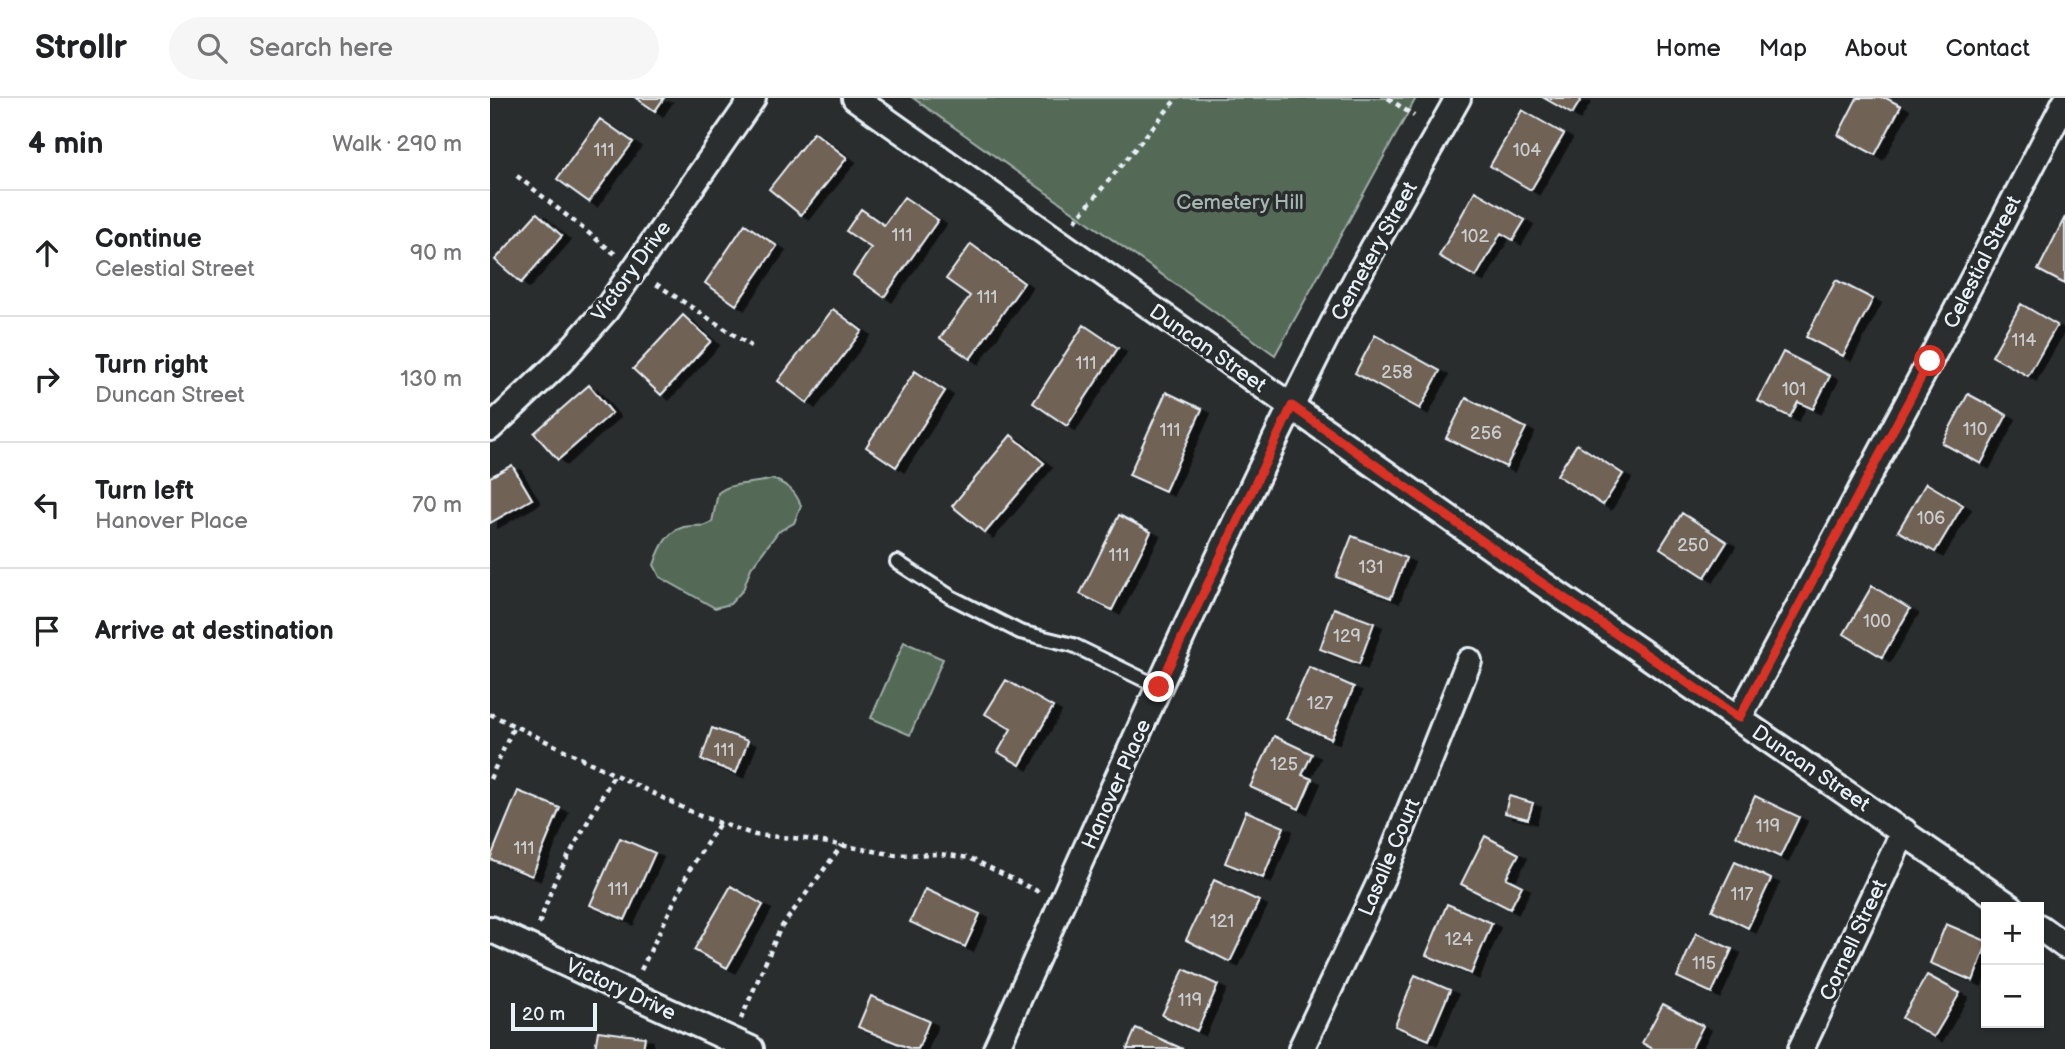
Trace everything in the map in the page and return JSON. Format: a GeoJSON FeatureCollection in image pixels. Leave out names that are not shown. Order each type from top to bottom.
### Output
{"type":"FeatureCollection","features":[{"type":"Feature","properties":{"kind":"street","name":"Victory Drive"},"geometry":{"type":"LineString","coordinates":[[490,428],[561,361],[606,310],[752,98]]}},
{"type":"Feature","properties":{"kind":"street","name":"Duncan Street"},"geometry":{"type":"LineString","coordinates":[[855,98],[1534,578],[2004,902]]}},
{"type":"Feature","properties":{"kind":"street","name":"Cemetery Street"},"geometry":{"type":"LineString","coordinates":[[1292,406],[1346,300],[1458,98]]}},
{"type":"Feature","properties":{"kind":"street","name":"Celestial Street"},"geometry":{"type":"LineString","coordinates":[[1739,718],[1924,373],[2065,102]]}},
{"type":"Feature","properties":{"kind":"street","name":"Hanover Place"},"geometry":{"type":"LineString","coordinates":[[996,1049],[1159,687],[1292,406]]}},
{"type":"Feature","properties":{"kind":"street","name":"Lasalle Court"},"geometry":{"type":"LineString","coordinates":[[1301,1049],[1387,867],[1469,661]]}},
{"type":"Feature","properties":{"kind":"street","name":"Cornell Street"},"geometry":{"type":"LineString","coordinates":[[1801,1049],[1904,831]]}},
{"type":"Feature","properties":{"kind":"street","name":"Victory Drive"},"geometry":{"type":"LineString","coordinates":[[490,929],[742,1045]]}},
{"type":"Feature","properties":{"kind":"street"},"geometry":{"type":"LineString","coordinates":[[2044,931],[2065,946]]}},
{"type":"Feature","properties":{"kind":"lane"},"geometry":{"type":"LineString","coordinates":[[897,562],[951,597],[1020,632],[1073,645],[1159,687]]}},
{"type":"Feature","properties":{"kind":"path"},"geometry":{"type":"LineString","coordinates":[[1075,222],[1177,98]]}},
{"type":"Feature","properties":{"kind":"path"},"geometry":{"type":"LineString","coordinates":[[1388,98],[1414,116]]}},
{"type":"Feature","properties":{"kind":"path"},"geometry":{"type":"LineString","coordinates":[[517,176],[635,271],[751,346]]}},
{"type":"Feature","properties":{"kind":"path"},"geometry":{"type":"LineString","coordinates":[[490,714],[700,816],[755,835],[842,845],[896,856],[940,854],[970,858],[1062,902]]}},
{"type":"Feature","properties":{"kind":"path"},"geometry":{"type":"LineString","coordinates":[[490,779],[514,726]]}},
{"type":"Feature","properties":{"kind":"path"},"geometry":{"type":"LineString","coordinates":[[531,948],[555,880],[614,775]]}},
{"type":"Feature","properties":{"kind":"path"},"geometry":{"type":"LineString","coordinates":[[630,993],[690,869],[720,823]]}},
{"type":"Feature","properties":{"kind":"path"},"geometry":{"type":"LineString","coordinates":[[742,1045],[780,929],[842,845]]}},
{"type":"Feature","properties":{"kind":"green space","name":"Cemetery Hill"},"geometry":{"type":"Polygon","coordinates":[[[913,98],[1416,98],[1275,355],[913,98]]]}},
{"type":"Feature","properties":{"kind":"green space"},"geometry":{"type":"Polygon","coordinates":[[[773,479],[790,489],[801,506],[794,523],[778,532],[751,568],[743,590],[730,604],[715,608],[660,577],[654,565],[666,539],[683,527],[703,526],[712,522],[718,493],[737,485],[773,479]]]}},
{"type":"Feature","properties":{"kind":"green space"},"geometry":{"type":"Polygon","coordinates":[[[904,642],[943,659],[910,735],[871,718],[904,642]]]}},
{"type":"Feature","properties":{"kind":"building"},"geometry":{"type":"Polygon","coordinates":[[[636,98],[664,98],[655,111],[636,98]]]}},
{"type":"Feature","properties":{"kind":"building"},"geometry":{"type":"Polygon","coordinates":[[[1544,98],[1582,98],[1572,114],[1544,98]]]}},
{"type":"Feature","properties":{"kind":"building"},"geometry":{"type":"Polygon","coordinates":[[[1857,98],[1886,98],[1901,106],[1875,155],[1838,135],[1857,98]]]}},
{"type":"Feature","properties":{"kind":"building"},"geometry":{"type":"Polygon","coordinates":[[[1522,110],[1564,134],[1531,190],[1490,166],[1522,110]]]}},
{"type":"Feature","properties":{"kind":"building"},"geometry":{"type":"Polygon","coordinates":[[[600,119],[633,142],[589,202],[557,179],[600,119]]]}},
{"type":"Feature","properties":{"kind":"building"},"geometry":{"type":"Polygon","coordinates":[[[814,132],[847,158],[801,215],[769,189],[814,132]]]}},
{"type":"Feature","properties":{"kind":"building"},"geometry":{"type":"Polygon","coordinates":[[[1475,191],[1525,220],[1513,240],[1501,233],[1476,277],[1439,256],[1475,191]]]}},
{"type":"Feature","properties":{"kind":"building"},"geometry":{"type":"Polygon","coordinates":[[[904,197],[938,220],[884,297],[853,275],[871,248],[846,231],[861,209],[884,225],[904,197]]]}},
{"type":"Feature","properties":{"kind":"building"},"geometry":{"type":"Polygon","coordinates":[[[537,213],[562,236],[521,283],[495,260],[537,213]]]}},
{"type":"Feature","properties":{"kind":"building"},"geometry":{"type":"Polygon","coordinates":[[[2065,217],[2065,284],[2038,270],[2065,217]]]}},
{"type":"Feature","properties":{"kind":"building"},"geometry":{"type":"Polygon","coordinates":[[[745,224],[777,246],[736,305],[705,283],[745,224]]]}},
{"type":"Feature","properties":{"kind":"building"},"geometry":{"type":"Polygon","coordinates":[[[971,244],[1024,283],[970,359],[940,338],[970,296],[946,279],[971,244]]]}},
{"type":"Feature","properties":{"kind":"building"},"geometry":{"type":"Polygon","coordinates":[[[1836,280],[1873,299],[1843,356],[1806,337],[1836,280]]]}},
{"type":"Feature","properties":{"kind":"building"},"geometry":{"type":"Polygon","coordinates":[[[2021,304],[2057,325],[2028,376],[1992,356],[2021,304]]]}},
{"type":"Feature","properties":{"kind":"building"},"geometry":{"type":"Polygon","coordinates":[[[833,309],[862,331],[807,403],[778,381],[833,309]]]}},
{"type":"Feature","properties":{"kind":"building"},"geometry":{"type":"Polygon","coordinates":[[[683,315],[711,341],[661,395],[633,369],[683,315]]]}},
{"type":"Feature","properties":{"kind":"building"},"geometry":{"type":"Polygon","coordinates":[[[1084,325],[1118,348],[1067,426],[1033,403],[1084,325]]]}},
{"type":"Feature","properties":{"kind":"building"},"geometry":{"type":"Polygon","coordinates":[[[1375,335],[1440,371],[1420,409],[1355,373],[1375,335]]]}},
{"type":"Feature","properties":{"kind":"building"},"geometry":{"type":"Polygon","coordinates":[[[1783,352],[1830,376],[1813,409],[1798,402],[1790,417],[1758,401],[1783,352]]]}},
{"type":"Feature","properties":{"kind":"building"},"geometry":{"type":"Polygon","coordinates":[[[915,371],[945,391],[896,467],[866,447],[915,371]]]}},
{"type":"Feature","properties":{"kind":"building"},"geometry":{"type":"Polygon","coordinates":[[[589,385],[612,413],[558,460],[534,433],[589,385]]]}},
{"type":"Feature","properties":{"kind":"building"},"geometry":{"type":"Polygon","coordinates":[[[1166,392],[1202,409],[1165,491],[1129,475],[1166,392]]]}},
{"type":"Feature","properties":{"kind":"building"},"geometry":{"type":"Polygon","coordinates":[[[1968,394],[2007,415],[1981,464],[1942,443],[1968,394]]]}},
{"type":"Feature","properties":{"kind":"building"},"geometry":{"type":"Polygon","coordinates":[[[1466,398],[1526,428],[1506,467],[1446,438],[1466,398]]]}},
{"type":"Feature","properties":{"kind":"building"},"geometry":{"type":"Polygon","coordinates":[[[1011,435],[1044,463],[985,533],[952,506],[1011,435]]]}},
{"type":"Feature","properties":{"kind":"building"},"geometry":{"type":"Polygon","coordinates":[[[1577,444],[1623,474],[1603,505],[1557,475],[1577,444]]]}},
{"type":"Feature","properties":{"kind":"building"},"geometry":{"type":"Polygon","coordinates":[[[512,465],[532,499],[490,523],[490,477],[512,465]]]}},
{"type":"Feature","properties":{"kind":"building"},"geometry":{"type":"Polygon","coordinates":[[[1926,483],[1963,505],[1935,552],[1898,531],[1926,483]]]}},
{"type":"Feature","properties":{"kind":"building"},"geometry":{"type":"Polygon","coordinates":[[[1682,513],[1727,542],[1705,577],[1660,548],[1682,513]]]}},
{"type":"Feature","properties":{"kind":"building"},"geometry":{"type":"Polygon","coordinates":[[[1119,515],[1151,532],[1112,610],[1080,594],[1119,515]]]}},
{"type":"Feature","properties":{"kind":"building"},"geometry":{"type":"Polygon","coordinates":[[[1352,536],[1406,558],[1391,598],[1336,577],[1352,536]]]}},
{"type":"Feature","properties":{"kind":"building"},"geometry":{"type":"Polygon","coordinates":[[[1872,586],[1910,609],[1882,657],[1844,634],[1872,586]]]}},
{"type":"Feature","properties":{"kind":"building"},"geometry":{"type":"Polygon","coordinates":[[[1334,608],[1374,623],[1359,664],[1320,649],[1334,608]]]}},
{"type":"Feature","properties":{"kind":"building"},"geometry":{"type":"Polygon","coordinates":[[[1309,667],[1354,687],[1331,739],[1286,719],[1309,667]]]}},
{"type":"Feature","properties":{"kind":"building"},"geometry":{"type":"Polygon","coordinates":[[[1006,680],[1053,707],[1020,765],[998,752],[1011,729],[985,714],[1006,680]]]}},
{"type":"Feature","properties":{"kind":"building"},"geometry":{"type":"Polygon","coordinates":[[[712,728],[748,741],[736,773],[701,760],[712,728]]]}},
{"type":"Feature","properties":{"kind":"building"},"geometry":{"type":"Polygon","coordinates":[[[1274,736],[1312,754],[1302,775],[1312,779],[1299,809],[1250,787],[1274,736]]]}},
{"type":"Feature","properties":{"kind":"building"},"geometry":{"type":"Polygon","coordinates":[[[518,791],[560,808],[532,876],[490,859],[518,791]]]}},
{"type":"Feature","properties":{"kind":"building"},"geometry":{"type":"Polygon","coordinates":[[[1509,796],[1533,803],[1528,819],[1505,813],[1509,796]]]}},
{"type":"Feature","properties":{"kind":"building"},"geometry":{"type":"Polygon","coordinates":[[[1755,796],[1799,817],[1780,857],[1736,836],[1755,796]]]}},
{"type":"Feature","properties":{"kind":"building"},"geometry":{"type":"Polygon","coordinates":[[[1246,811],[1284,827],[1263,878],[1225,863],[1246,811]]]}},
{"type":"Feature","properties":{"kind":"building"},"geometry":{"type":"Polygon","coordinates":[[[1485,836],[1519,854],[1506,878],[1522,886],[1510,909],[1461,884],[1485,836]]]}},
{"type":"Feature","properties":{"kind":"building"},"geometry":{"type":"Polygon","coordinates":[[[620,838],[655,853],[625,920],[590,905],[620,838]]]}},
{"type":"Feature","properties":{"kind":"building"},"geometry":{"type":"Polygon","coordinates":[[[1735,862],[1771,879],[1748,928],[1712,910],[1735,862]]]}},
{"type":"Feature","properties":{"kind":"building"},"geometry":{"type":"Polygon","coordinates":[[[1214,880],[1259,901],[1230,962],[1186,940],[1214,880]]]}},
{"type":"Feature","properties":{"kind":"building"},"geometry":{"type":"Polygon","coordinates":[[[731,886],[763,905],[727,968],[694,950],[731,886]]]}},
{"type":"Feature","properties":{"kind":"building"},"geometry":{"type":"Polygon","coordinates":[[[925,889],[980,914],[965,947],[910,922],[925,889]]]}},
{"type":"Feature","properties":{"kind":"building"},"geometry":{"type":"Polygon","coordinates":[[[1447,904],[1492,923],[1471,974],[1426,955],[1447,904]]]}},
{"type":"Feature","properties":{"kind":"building"},"geometry":{"type":"Polygon","coordinates":[[[1946,924],[1981,939],[1981,959],[1973,981],[1930,963],[1946,924]]]}},
{"type":"Feature","properties":{"kind":"building"},"geometry":{"type":"Polygon","coordinates":[[[1696,933],[1732,949],[1712,993],[1677,977],[1696,933]]]}},
{"type":"Feature","properties":{"kind":"building"},"geometry":{"type":"Polygon","coordinates":[[[1184,969],[1218,985],[1197,1031],[1162,1015],[1184,969]]]}},
{"type":"Feature","properties":{"kind":"building"},"geometry":{"type":"Polygon","coordinates":[[[1415,975],[1450,990],[1429,1040],[1395,1026],[1415,975]]]}},
{"type":"Feature","properties":{"kind":"building"},"geometry":{"type":"Polygon","coordinates":[[[1927,975],[1960,993],[1934,1037],[1902,1018],[1927,975]]]}},
{"type":"Feature","properties":{"kind":"building"},"geometry":{"type":"Polygon","coordinates":[[[871,996],[929,1021],[918,1049],[911,1049],[858,1027],[871,996]]]}},
{"type":"Feature","properties":{"kind":"building"},"geometry":{"type":"Polygon","coordinates":[[[1663,1004],[1703,1026],[1691,1049],[1653,1049],[1642,1043],[1663,1004]]]}},
{"type":"Feature","properties":{"kind":"building"},"geometry":{"type":"Polygon","coordinates":[[[1136,1028],[1183,1049],[1127,1049],[1136,1028]]]}},
{"type":"Feature","properties":{"kind":"building"},"geometry":{"type":"Polygon","coordinates":[[[598,1031],[645,1037],[643,1049],[595,1049],[598,1031]]]}},
{"type":"Feature","properties":{"kind":"route"},"geometry":{"type":"LineString","coordinates":[[1159,687],[1292,406],[1523,570],[1739,718],[1930,361]]}}]}
